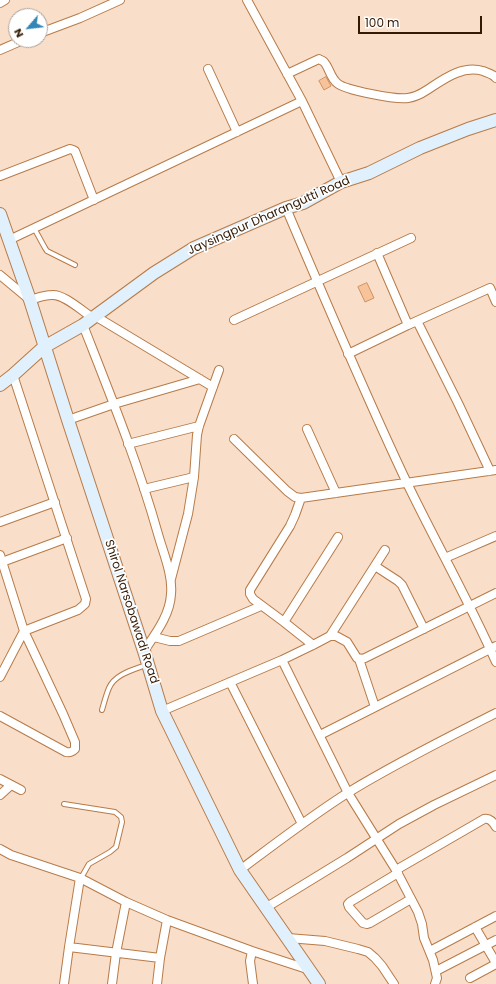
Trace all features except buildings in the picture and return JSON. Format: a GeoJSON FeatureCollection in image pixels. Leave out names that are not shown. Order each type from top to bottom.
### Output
{"type":"FeatureCollection","features":[{"type":"Feature","properties":{"kind":"main road","name":"Jaysingpur Dharangutti Road"},"geometry":{"type":"LineString","coordinates":[[0,384],[13,375],[44,347],[90,320],[154,273],[194,248],[286,208],[303,203],[341,182],[369,173],[420,148],[468,129],[496,120]]}},
{"type":"Feature","properties":{"kind":"main road","name":"Shirol Narsobawadi Road"},"geometry":{"type":"LineString","coordinates":[[0,214],[30,300],[44,347],[144,651],[162,711],[240,870],[319,984]]}},
{"type":"Feature","properties":{"kind":"street"},"geometry":{"type":"LineString","coordinates":[[0,2],[5,0]]}},
{"type":"Feature","properties":{"kind":"street"},"geometry":{"type":"LineString","coordinates":[[48,30],[80,18],[120,0]]}},
{"type":"Feature","properties":{"kind":"street"},"geometry":{"type":"LineString","coordinates":[[247,0],[302,101],[341,182]]}},
{"type":"Feature","properties":{"kind":"street"},"geometry":{"type":"LineString","coordinates":[[287,74],[319,60],[324,62],[333,79],[340,85],[354,90],[400,99],[413,98],[453,74],[465,70],[477,70],[490,73],[496,78]]}},
{"type":"Feature","properties":{"kind":"street"},"geometry":{"type":"LineString","coordinates":[[208,69],[237,132]]}},
{"type":"Feature","properties":{"kind":"street"},"geometry":{"type":"LineString","coordinates":[[9,240],[302,101]]}},
{"type":"Feature","properties":{"kind":"street"},"geometry":{"type":"LineString","coordinates":[[0,176],[70,149],[75,151],[94,200]]}},
{"type":"Feature","properties":{"kind":"street"},"geometry":{"type":"LineString","coordinates":[[286,208],[348,354],[444,558],[493,648],[496,662]]}},
{"type":"Feature","properties":{"kind":"street"},"geometry":{"type":"LineString","coordinates":[[234,320],[411,238]]}},
{"type":"Feature","properties":{"kind":"street"},"geometry":{"type":"LineString","coordinates":[[377,254],[408,325]]}},
{"type":"Feature","properties":{"kind":"street"},"geometry":{"type":"LineString","coordinates":[[0,274],[30,300],[48,295],[63,297],[90,320],[213,386]]}},
{"type":"Feature","properties":{"kind":"street"},"geometry":{"type":"LineString","coordinates":[[348,354],[490,288],[496,302]]}},
{"type":"Feature","properties":{"kind":"street"},"geometry":{"type":"LineString","coordinates":[[90,320],[114,404],[144,489],[171,579]]}},
{"type":"Feature","properties":{"kind":"street"},"geometry":{"type":"LineString","coordinates":[[234,439],[287,491],[295,497],[301,498],[493,470],[417,321]]}},
{"type":"Feature","properties":{"kind":"street"},"geometry":{"type":"LineString","coordinates":[[144,651],[158,631],[170,607],[171,579],[188,514],[194,477],[199,426],[219,370]]}},
{"type":"Feature","properties":{"kind":"street"},"geometry":{"type":"LineString","coordinates":[[0,677],[24,631],[78,610],[86,604],[86,599],[67,538],[13,375]]}},
{"type":"Feature","properties":{"kind":"street"},"geometry":{"type":"LineString","coordinates":[[68,420],[114,404],[200,379]]}},
{"type":"Feature","properties":{"kind":"street"},"geometry":{"type":"LineString","coordinates":[[128,444],[199,426]]}},
{"type":"Feature","properties":{"kind":"street"},"geometry":{"type":"LineString","coordinates":[[307,429],[336,493]]}},
{"type":"Feature","properties":{"kind":"street"},"geometry":{"type":"LineString","coordinates":[[144,489],[194,477]]}},
{"type":"Feature","properties":{"kind":"street"},"geometry":{"type":"LineString","coordinates":[[301,498],[290,526],[250,590],[250,594],[251,597],[261,606],[284,622],[313,646]]}},
{"type":"Feature","properties":{"kind":"street"},"geometry":{"type":"LineString","coordinates":[[0,522],[55,502]]}},
{"type":"Feature","properties":{"kind":"street"},"geometry":{"type":"LineString","coordinates":[[284,622],[338,536]]}},
{"type":"Feature","properties":{"kind":"street"},"geometry":{"type":"LineString","coordinates":[[444,558],[496,536]]}},
{"type":"Feature","properties":{"kind":"street"},"geometry":{"type":"LineString","coordinates":[[0,716],[66,752],[71,752],[75,749],[75,742],[24,631],[4,581],[1,559],[67,538]]}},
{"type":"Feature","properties":{"kind":"street"},"geometry":{"type":"LineString","coordinates":[[162,711],[282,660],[313,646],[330,636],[385,550]]}},
{"type":"Feature","properties":{"kind":"street"},"geometry":{"type":"LineString","coordinates":[[376,566],[402,585],[424,628]]}},
{"type":"Feature","properties":{"kind":"street"},"geometry":{"type":"LineString","coordinates":[[359,659],[365,658],[496,593]]}},
{"type":"Feature","properties":{"kind":"street"},"geometry":{"type":"LineString","coordinates":[[154,637],[170,641],[179,641],[261,606]]}},
{"type":"Feature","properties":{"kind":"street"},"geometry":{"type":"LineString","coordinates":[[330,636],[336,636],[347,642],[359,659],[375,707]]}},
{"type":"Feature","properties":{"kind":"street"},"geometry":{"type":"LineString","coordinates":[[320,735],[493,648]]}},
{"type":"Feature","properties":{"kind":"street"},"geometry":{"type":"LineString","coordinates":[[282,660],[348,792],[378,838],[420,917],[424,938],[436,971],[435,984]]}},
{"type":"Feature","properties":{"kind":"street"},"geometry":{"type":"LineString","coordinates":[[230,682],[302,824]]}},
{"type":"Feature","properties":{"kind":"street"},"geometry":{"type":"LineString","coordinates":[[240,870],[348,792],[395,765],[496,712]]}},
{"type":"Feature","properties":{"kind":"street"},"geometry":{"type":"LineString","coordinates":[[267,907],[399,824],[496,775]]}},
{"type":"Feature","properties":{"kind":"street"},"geometry":{"type":"LineString","coordinates":[[0,779],[21,790]]}},
{"type":"Feature","properties":{"kind":"street"},"geometry":{"type":"LineString","coordinates":[[0,795],[11,785]]}},
{"type":"Feature","properties":{"kind":"street"},"geometry":{"type":"LineString","coordinates":[[411,900],[367,924],[363,923],[348,904],[484,819],[488,818],[496,827]]}},
{"type":"Feature","properties":{"kind":"street"},"geometry":{"type":"LineString","coordinates":[[0,849],[11,855],[80,878],[126,902],[167,920],[252,951],[310,970]]}},
{"type":"Feature","properties":{"kind":"street"},"geometry":{"type":"LineString","coordinates":[[64,984],[80,878]]}},
{"type":"Feature","properties":{"kind":"street"},"geometry":{"type":"LineString","coordinates":[[112,984],[116,953],[126,902]]}},
{"type":"Feature","properties":{"kind":"street"},"geometry":{"type":"LineString","coordinates":[[430,952],[496,916]]}},
{"type":"Feature","properties":{"kind":"street"},"geometry":{"type":"LineString","coordinates":[[157,984],[167,920]]}},
{"type":"Feature","properties":{"kind":"street"},"geometry":{"type":"LineString","coordinates":[[470,978],[496,963],[475,927]]}},
{"type":"Feature","properties":{"kind":"street"},"geometry":{"type":"LineString","coordinates":[[288,938],[325,941],[368,952],[382,966],[394,984]]}},
{"type":"Feature","properties":{"kind":"street"},"geometry":{"type":"LineString","coordinates":[[436,971],[496,940]]}},
{"type":"Feature","properties":{"kind":"street"},"geometry":{"type":"LineString","coordinates":[[69,947],[160,958]]}},
{"type":"Feature","properties":{"kind":"street"},"geometry":{"type":"LineString","coordinates":[[252,951],[250,961],[253,984]]}},
{"type":"Feature","properties":{"kind":"lane"},"geometry":{"type":"LineString","coordinates":[[34,228],[47,251],[75,265]]}},
{"type":"Feature","properties":{"kind":"lane"},"geometry":{"type":"LineString","coordinates":[[102,710],[112,682],[117,677],[148,664]]}},
{"type":"Feature","properties":{"kind":"lane"},"geometry":{"type":"LineString","coordinates":[[64,804],[116,812],[121,818],[122,822],[116,847],[90,864],[80,878]]}}]}
